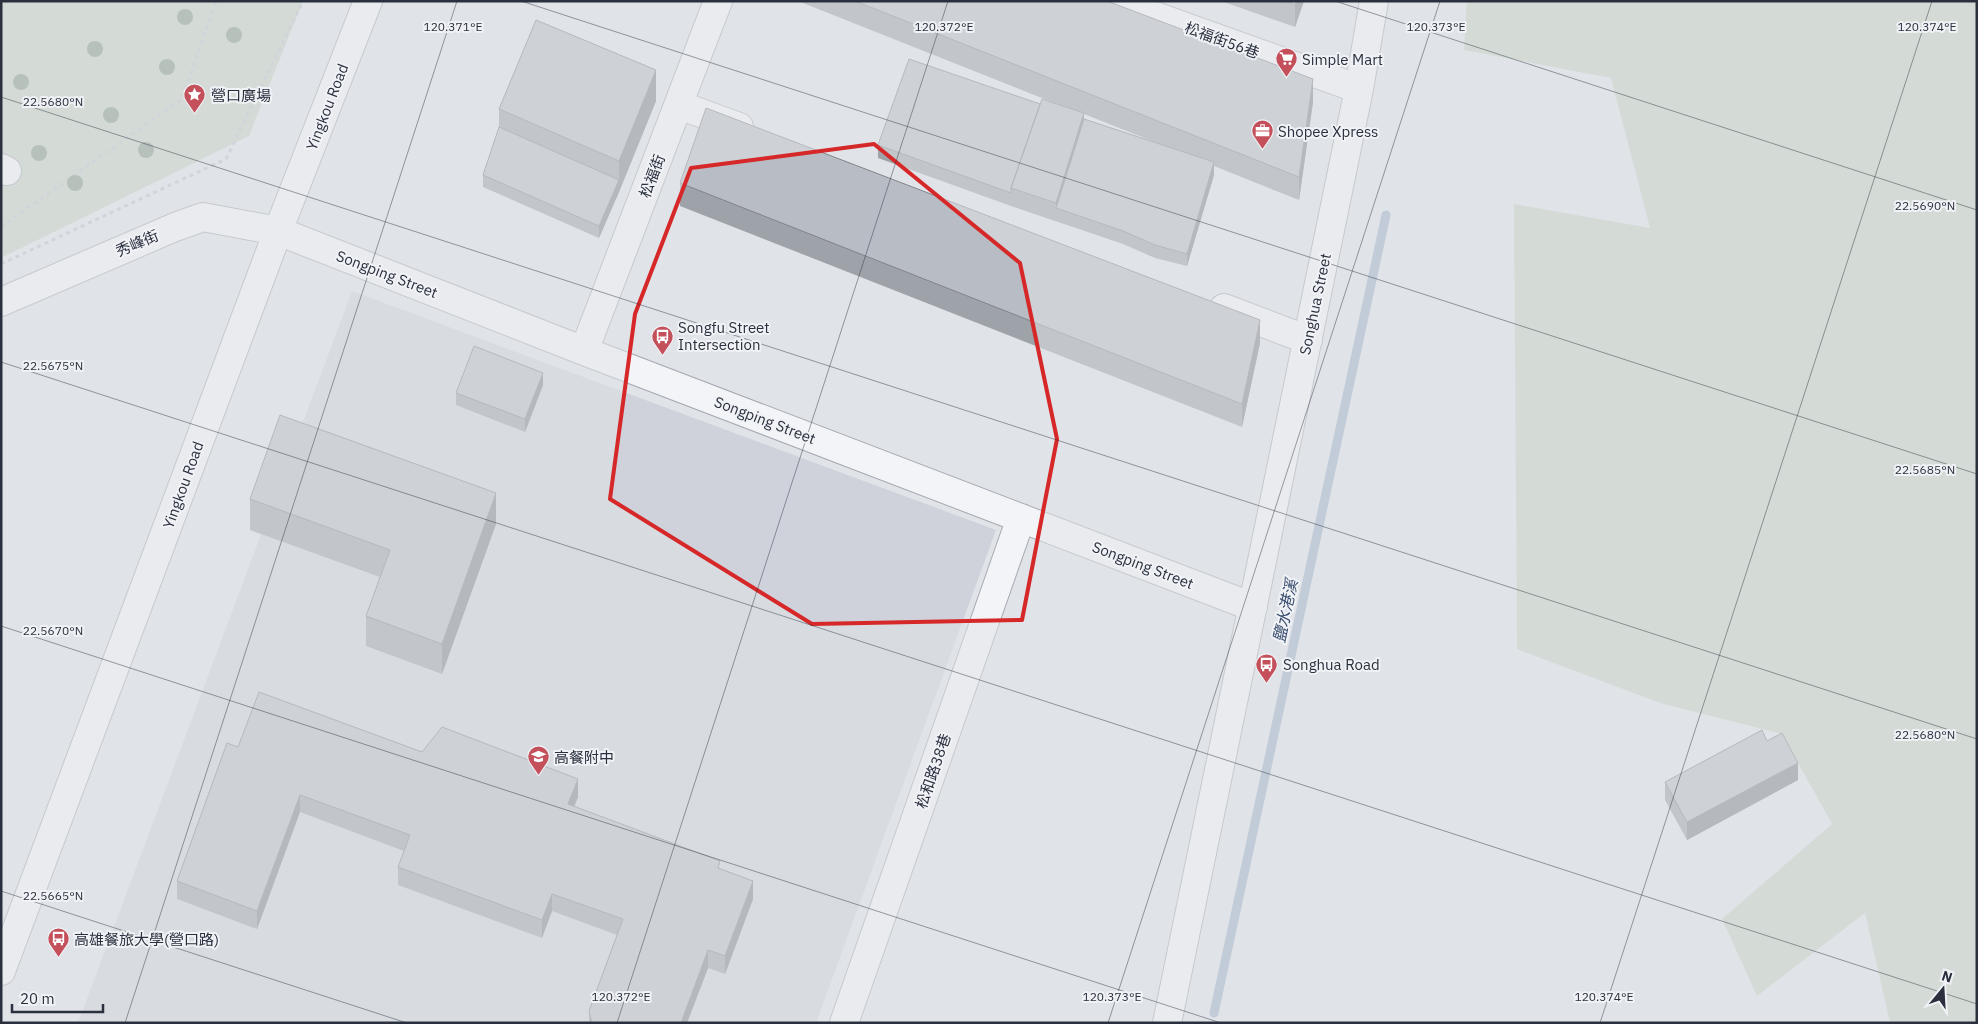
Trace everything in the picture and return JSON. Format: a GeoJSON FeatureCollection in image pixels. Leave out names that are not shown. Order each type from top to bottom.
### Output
{"type":"FeatureCollection","features":[{"type":"Feature","properties":{"kind":"street","name":"Yingkou Road"},"geometry":{"type":"LineString","coordinates":[[1,971],[278,231],[368,1]]}},
{"type":"Feature","properties":{"kind":"street","name":"松福街"},"geometry":{"type":"LineString","coordinates":[[584,351],[718,1]]}},
{"type":"Feature","properties":{"kind":"street","name":"松福街56巷"},"geometry":{"type":"LineString","coordinates":[[1114,1],[1359,89]]}},
{"type":"Feature","properties":{"kind":"street","name":"Songhua Street"},"geometry":{"type":"LineString","coordinates":[[1253,606],[1359,89],[1374,1]]}},
{"type":"Feature","properties":{"kind":"street"},"geometry":{"type":"LineString","coordinates":[[679,105],[762,136]]}},
{"type":"Feature","properties":{"kind":"street","name":"秀峰街"},"geometry":{"type":"LineString","coordinates":[[1,302],[175,227],[203,217],[278,231]]}},
{"type":"Feature","properties":{"kind":"street","name":"Songping Street"},"geometry":{"type":"LineString","coordinates":[[278,231],[584,351],[1253,606]]}},
{"type":"Feature","properties":{"kind":"street"},"geometry":{"type":"LineString","coordinates":[[1197,298],[1308,340]]}},
{"type":"Feature","properties":{"kind":"street","name":"松和路38巷"},"geometry":{"type":"LineString","coordinates":[[844,1023],[1021,518]]}},
{"type":"Feature","properties":{"kind":"street"},"geometry":{"type":"LineString","coordinates":[[1167,1023],[1253,606]]}},
{"type":"Feature","properties":{"kind":"path"},"geometry":{"type":"LineString","coordinates":[[1,227],[182,99],[216,1]]}},
{"type":"Feature","properties":{"kind":"path"},"geometry":{"type":"LineString","coordinates":[[1,264],[226,159],[303,1]]}},
{"type":"Feature","properties":{"kind":"highlighted area"},"geometry":{"type":"Polygon","coordinates":[[[874,144],[1020,263],[1057,439],[1022,620],[812,624],[610,499],[635,314],[691,168],[874,144]]]}},
{"type":"Feature","properties":{"kind":"shaded area","name":"高餐附中"},"geometry":{"type":"Polygon","coordinates":[[[352,291],[996,530],[816,1023],[78,1023],[352,291]]]}},
{"type":"Feature","properties":{"kind":"green space"},"geometry":{"type":"Polygon","coordinates":[[[1,1],[303,1],[249,136],[1,258],[1,1]]]}},
{"type":"Feature","properties":{"kind":"green space"},"geometry":{"type":"Polygon","coordinates":[[[1467,1],[1977,1],[1977,1023],[1890,1023],[1865,913],[1757,996],[1722,919],[1832,824],[1782,734],[1660,703],[1517,649],[1514,204],[1650,228],[1611,78],[1464,50],[1467,1]]]}},
{"type":"Feature","properties":{"kind":"building"},"geometry":{"type":"Polygon","coordinates":[[[855,1],[1107,1],[1313,79],[1299,177],[855,1]]]}},
{"type":"Feature","properties":{"kind":"building"},"geometry":{"type":"Polygon","coordinates":[[[1286,1],[1296,1],[1295,5],[1286,1]]]}},
{"type":"Feature","properties":{"kind":"building"},"geometry":{"type":"Polygon","coordinates":[[[536,20],[656,70],[619,161],[499,109],[536,20]]]}},
{"type":"Feature","properties":{"kind":"building"},"geometry":{"type":"Polygon","coordinates":[[[909,59],[1040,104],[1011,188],[1011,193],[878,145],[909,59]]]}},
{"type":"Feature","properties":{"kind":"building"},"geometry":{"type":"Polygon","coordinates":[[[1042,99],[1084,113],[1056,203],[1011,188],[1042,99]]]}},
{"type":"Feature","properties":{"kind":"building"},"geometry":{"type":"Polygon","coordinates":[[[706,108],[1260,320],[1242,404],[680,183],[706,108]]]}},
{"type":"Feature","properties":{"kind":"building"},"geometry":{"type":"Polygon","coordinates":[[[1084,119],[1214,162],[1187,254],[1155,245],[1123,231],[1056,208],[1084,119]]]}},
{"type":"Feature","properties":{"kind":"building"},"geometry":{"type":"Polygon","coordinates":[[[499,127],[619,180],[599,226],[483,175],[499,127]]]}},
{"type":"Feature","properties":{"kind":"building"},"geometry":{"type":"Polygon","coordinates":[[[474,346],[543,373],[525,419],[456,393],[474,346]]]}},
{"type":"Feature","properties":{"kind":"building"},"geometry":{"type":"Polygon","coordinates":[[[280,415],[496,493],[442,644],[366,616],[390,550],[250,499],[280,415]]]}},
{"type":"Feature","properties":{"kind":"building"},"geometry":{"type":"Polygon","coordinates":[[[259,692],[422,752],[442,727],[578,779],[568,804],[720,861],[718,868],[753,881],[725,956],[708,950],[681,1023],[592,1023],[589,1011],[623,919],[552,894],[542,920],[398,867],[410,835],[300,795],[257,911],[177,881],[227,743],[238,747],[259,692]]]}},
{"type":"Feature","properties":{"kind":"building"},"geometry":{"type":"Polygon","coordinates":[[[1762,730],[1767,741],[1782,733],[1798,763],[1687,822],[1665,782],[1762,730]]]}},
{"type":"Feature","properties":{"kind":"waterway","name":"鹽水港溪"},"geometry":{"type":"LineString","coordinates":[[1214,1013],[1386,215]]}},
{"type":"Feature","properties":{"kind":"place","name":"Simple Mart"},"geometry":{"type":"Point","coordinates":[1286,78]}},
{"type":"Feature","properties":{"kind":"place","name":"營口廣場"},"geometry":{"type":"Point","coordinates":[195,114]}},
{"type":"Feature","properties":{"kind":"place","name":"Shopee Xpress"},"geometry":{"type":"Point","coordinates":[1262,150]}},
{"type":"Feature","properties":{"kind":"place","name":"Songfu Street Intersection"},"geometry":{"type":"Point","coordinates":[662,355]}},
{"type":"Feature","properties":{"kind":"place","name":"Songhua Road"},"geometry":{"type":"Point","coordinates":[1267,683]}},
{"type":"Feature","properties":{"kind":"place","name":"高餐附中"},"geometry":{"type":"Point","coordinates":[538,776]}},
{"type":"Feature","properties":{"kind":"place","name":"高雄餐旅大學(營口路)"},"geometry":{"type":"Point","coordinates":[58,958]}}]}
